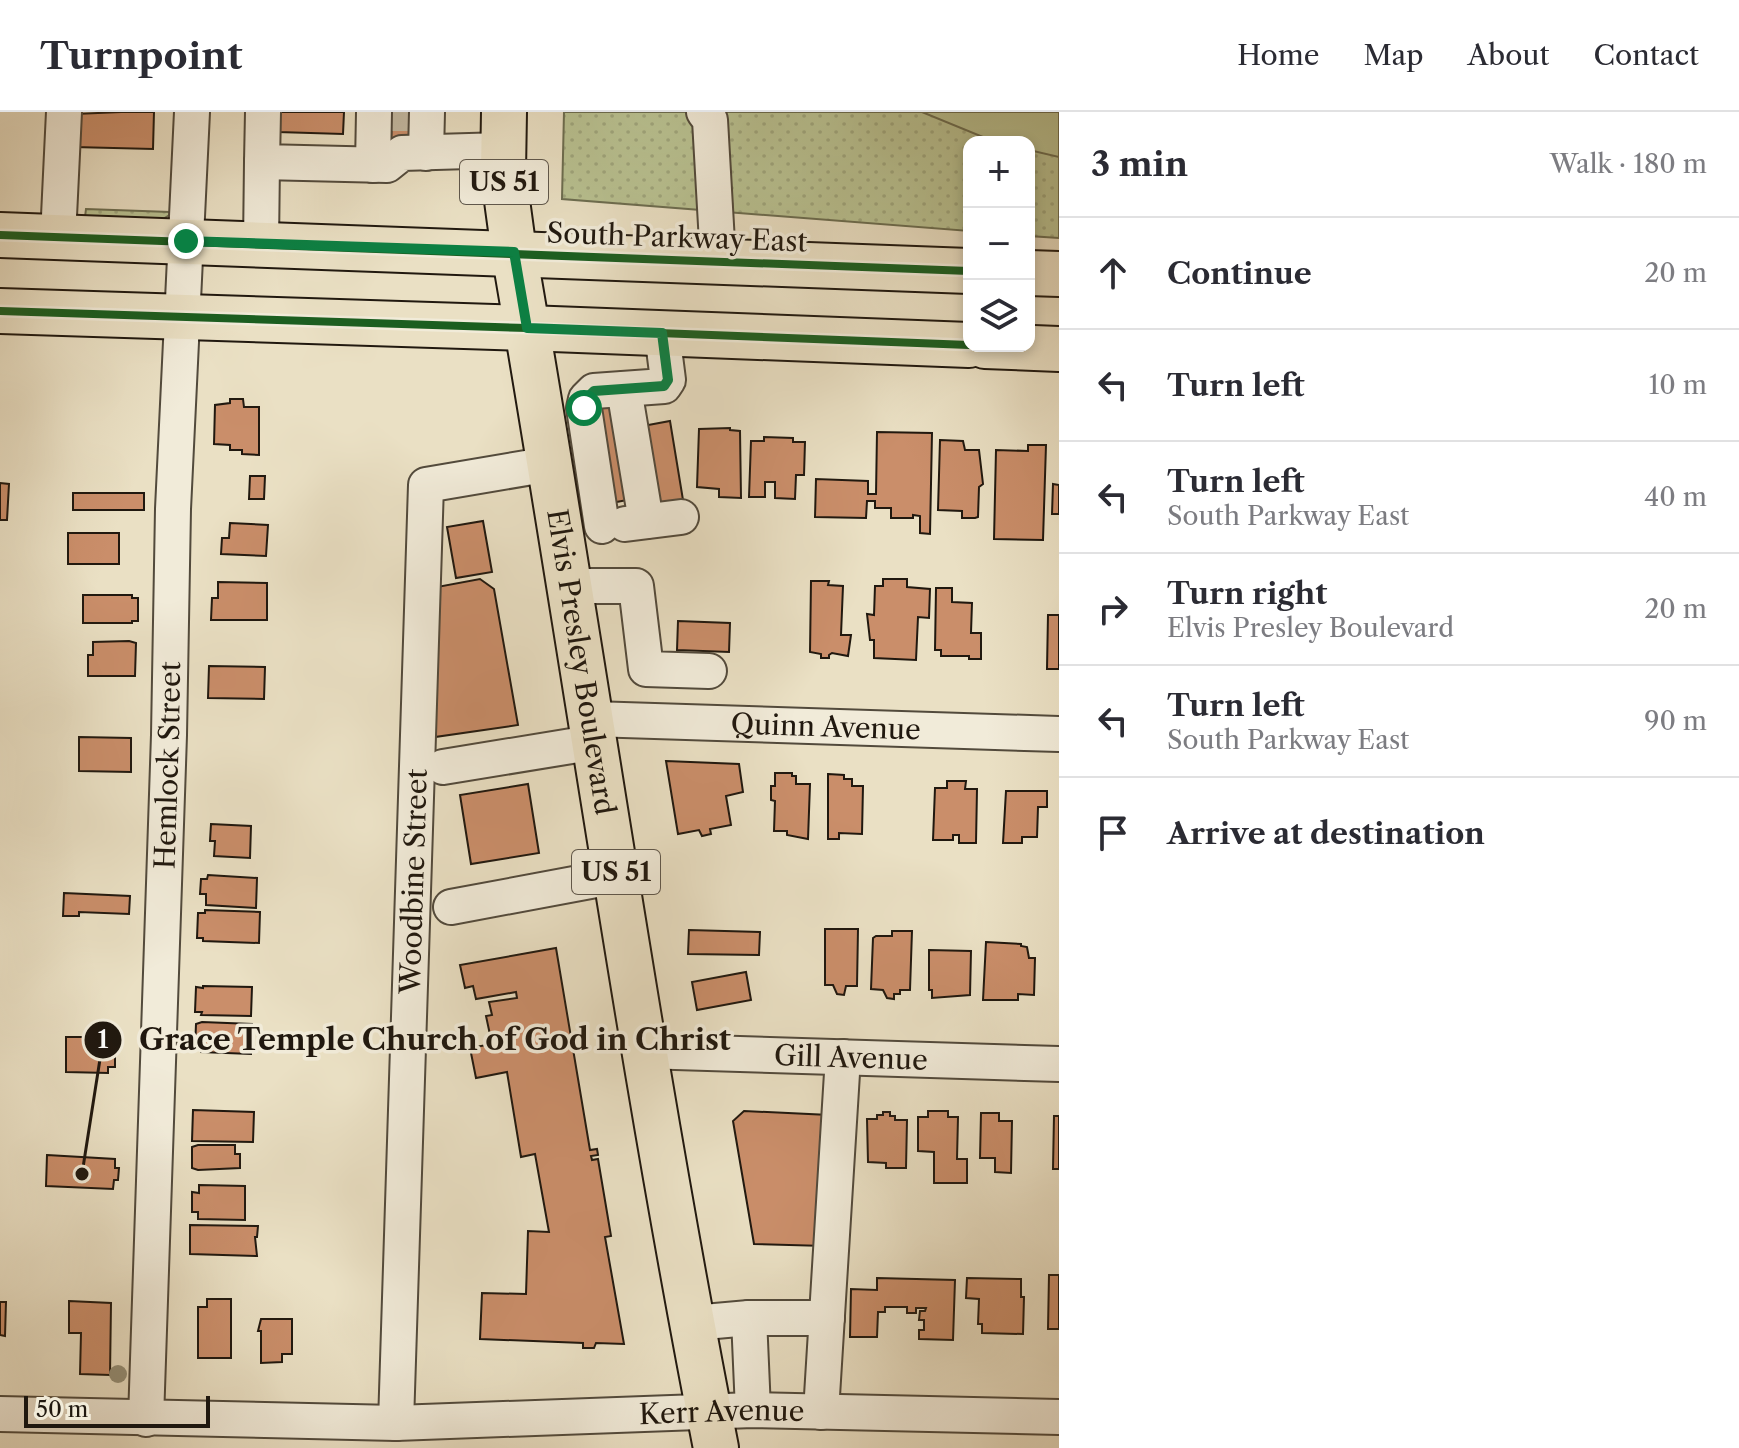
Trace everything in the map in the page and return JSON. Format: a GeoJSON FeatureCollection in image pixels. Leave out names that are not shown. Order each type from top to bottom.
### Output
{"type":"FeatureCollection","features":[{"type":"Feature","properties":{"kind":"main road","name":"US 51"},"geometry":{"type":"LineString","coordinates":[[503,131],[503,171],[514,252]]}},
{"type":"Feature","properties":{"kind":"main road","name":"South Parkway East"},"geometry":{"type":"LineString","coordinates":[[0,235],[963,271]]}},
{"type":"Feature","properties":{"kind":"main road","name":"Elvis Presley Boulevard"},"geometry":{"type":"LineString","coordinates":[[514,252],[550,464],[582,529],[570,586],[643,1051],[712,1429]]}},
{"type":"Feature","properties":{"kind":"main road"},"geometry":{"type":"LineString","coordinates":[[1035,273],[1059,274]]}},
{"type":"Feature","properties":{"kind":"main road"},"geometry":{"type":"LineString","coordinates":[[0,311],[963,345]]}},
{"type":"Feature","properties":{"kind":"main road"},"geometry":{"type":"LineString","coordinates":[[1035,348],[1059,349]]}},
{"type":"Feature","properties":{"kind":"street"},"geometry":{"type":"LineString","coordinates":[[58,237],[64,112]]}},
{"type":"Feature","properties":{"kind":"street","name":"Hemlock Street"},"geometry":{"type":"LineString","coordinates":[[146,1419],[169,735],[173,509],[192,112]]}},
{"type":"Feature","properties":{"kind":"street"},"geometry":{"type":"LineString","coordinates":[[261,244],[263,112]]}},
{"type":"Feature","properties":{"kind":"street"},"geometry":{"type":"LineString","coordinates":[[704,112],[710,120],[718,260]]}},
{"type":"Feature","properties":{"kind":"street"},"geometry":{"type":"LineString","coordinates":[[373,165],[402,113],[426,153]]}},
{"type":"Feature","properties":{"kind":"street"},"geometry":{"type":"LineString","coordinates":[[262,162],[387,165],[402,153],[426,153],[503,131]]}},
{"type":"Feature","properties":{"kind":"street"},"geometry":{"type":"LineString","coordinates":[[646,521],[618,478],[610,427],[584,408],[586,399],[594,391],[664,386],[668,380],[662,333]]}},
{"type":"Feature","properties":{"kind":"street","name":"Woodbine Street"},"geometry":{"type":"LineString","coordinates":[[396,1423],[426,485],[550,464]]}},
{"type":"Feature","properties":{"kind":"street"},"geometry":{"type":"LineString","coordinates":[[582,529],[618,478]]}},
{"type":"Feature","properties":{"kind":"street"},"geometry":{"type":"LineString","coordinates":[[582,529],[681,517]]}},
{"type":"Feature","properties":{"kind":"street"},"geometry":{"type":"LineString","coordinates":[[570,586],[636,586],[646,669],[709,671]]}},
{"type":"Feature","properties":{"kind":"street"},"geometry":{"type":"LineString","coordinates":[[674,670],[677,722]]}},
{"type":"Feature","properties":{"kind":"street","name":"Quinn Avenue"},"geometry":{"type":"LineString","coordinates":[[443,767],[594,731],[677,722],[1059,734]]}},
{"type":"Feature","properties":{"kind":"street"},"geometry":{"type":"LineString","coordinates":[[451,907],[617,876]]}},
{"type":"Feature","properties":{"kind":"street","name":"Gill Avenue"},"geometry":{"type":"LineString","coordinates":[[643,1051],[1059,1064]]}},
{"type":"Feature","properties":{"kind":"street"},"geometry":{"type":"LineString","coordinates":[[821,1412],[843,1057]]}},
{"type":"Feature","properties":{"kind":"street"},"geometry":{"type":"LineString","coordinates":[[693,1323],[749,1318],[827,1318]]}},
{"type":"Feature","properties":{"kind":"street"},"geometry":{"type":"LineString","coordinates":[[749,1318],[753,1410]]}},
{"type":"Feature","properties":{"kind":"street","name":"Kerr Avenue"},"geometry":{"type":"LineString","coordinates":[[0,1414],[712,1429],[753,1410],[1059,1417]]}},
{"type":"Feature","properties":{"kind":"green space"},"geometry":{"type":"Polygon","coordinates":[[[564,112],[1059,112],[1059,238],[1035,236],[1035,136],[963,136],[963,231],[562,199],[564,112]]]}},
{"type":"Feature","properties":{"kind":"green space"},"geometry":{"type":"Polygon","coordinates":[[[922,112],[1059,112],[1059,157],[1035,151],[1035,136],[980,136],[922,112]]]}},
{"type":"Feature","properties":{"kind":"green space"},"geometry":{"type":"Polygon","coordinates":[[[86,209],[171,214],[163,219],[85,217],[86,209]]]}},
{"type":"Feature","properties":{"kind":"building"},"geometry":{"type":"Polygon","coordinates":[[[154,112],[153,149],[74,147],[75,114],[154,112]]]}},
{"type":"Feature","properties":{"kind":"building"},"geometry":{"type":"Polygon","coordinates":[[[279,112],[344,112],[343,134],[278,132],[279,112]]]}},
{"type":"Feature","properties":{"kind":"building"},"geometry":{"type":"Polygon","coordinates":[[[392,112],[419,112],[418,140],[391,139],[392,112]]]}},
{"type":"Feature","properties":{"kind":"building"},"geometry":{"type":"Polygon","coordinates":[[[621,394],[638,498],[611,503],[593,399],[621,394]]]}},
{"type":"Feature","properties":{"kind":"building"},"geometry":{"type":"Polygon","coordinates":[[[230,399],[243,399],[244,407],[259,407],[259,455],[242,454],[242,450],[230,450],[230,445],[214,444],[215,405],[230,403],[230,399]]]}},
{"type":"Feature","properties":{"kind":"building"},"geometry":{"type":"Polygon","coordinates":[[[670,421],[683,500],[646,506],[632,428],[670,421]]]}},
{"type":"Feature","properties":{"kind":"building"},"geometry":{"type":"Polygon","coordinates":[[[730,428],[740,431],[741,498],[719,497],[719,489],[697,487],[699,429],[730,428]]]}},
{"type":"Feature","properties":{"kind":"building"},"geometry":{"type":"Polygon","coordinates":[[[877,432],[932,433],[930,534],[920,533],[920,516],[891,518],[891,508],[875,508],[875,501],[867,501],[866,518],[815,517],[816,479],[868,481],[868,494],[876,494],[877,432]]]}},
{"type":"Feature","properties":{"kind":"building"},"geometry":{"type":"Polygon","coordinates":[[[764,437],[793,438],[793,442],[805,442],[804,475],[796,475],[795,499],[775,498],[775,482],[765,482],[765,497],[749,497],[751,441],[764,441],[764,437]]]}},
{"type":"Feature","properties":{"kind":"building"},"geometry":{"type":"Polygon","coordinates":[[[940,440],[963,441],[965,450],[979,450],[983,484],[979,487],[978,517],[962,518],[962,511],[938,510],[940,440]]]}},
{"type":"Feature","properties":{"kind":"building"},"geometry":{"type":"Polygon","coordinates":[[[1028,445],[1046,445],[1043,540],[994,539],[996,450],[1028,451],[1028,445]]]}},
{"type":"Feature","properties":{"kind":"building"},"geometry":{"type":"Polygon","coordinates":[[[250,476],[265,476],[264,499],[249,499],[250,476]]]}},
{"type":"Feature","properties":{"kind":"building"},"geometry":{"type":"Polygon","coordinates":[[[0,483],[9,484],[7,520],[0,520],[0,483]]]}},
{"type":"Feature","properties":{"kind":"building"},"geometry":{"type":"Polygon","coordinates":[[[1053,484],[1059,485],[1059,514],[1052,514],[1053,484]]]}},
{"type":"Feature","properties":{"kind":"building"},"geometry":{"type":"Polygon","coordinates":[[[73,493],[144,493],[144,510],[73,510],[73,493]]]}},
{"type":"Feature","properties":{"kind":"building"},"geometry":{"type":"Polygon","coordinates":[[[483,521],[492,572],[456,578],[447,527],[483,521]]]}},
{"type":"Feature","properties":{"kind":"building"},"geometry":{"type":"Polygon","coordinates":[[[230,523],[268,525],[266,556],[221,554],[222,538],[229,538],[230,523]]]}},
{"type":"Feature","properties":{"kind":"building"},"geometry":{"type":"Polygon","coordinates":[[[68,533],[119,533],[119,564],[68,564],[68,533]]]}},
{"type":"Feature","properties":{"kind":"building"},"geometry":{"type":"Polygon","coordinates":[[[480,579],[494,589],[518,725],[435,737],[437,587],[480,579]]]}},
{"type":"Feature","properties":{"kind":"building"},"geometry":{"type":"Polygon","coordinates":[[[883,579],[907,579],[907,587],[930,589],[929,618],[918,617],[916,660],[874,658],[874,640],[870,640],[867,614],[874,615],[875,586],[883,586],[883,579]]]}},
{"type":"Feature","properties":{"kind":"building"},"geometry":{"type":"Polygon","coordinates":[[[811,581],[829,581],[828,585],[843,586],[841,635],[851,635],[848,656],[832,653],[829,658],[821,658],[821,654],[810,652],[811,581]]]}},
{"type":"Feature","properties":{"kind":"building"},"geometry":{"type":"Polygon","coordinates":[[[218,582],[267,583],[267,620],[211,620],[212,598],[218,598],[218,582]]]}},
{"type":"Feature","properties":{"kind":"building"},"geometry":{"type":"Polygon","coordinates":[[[936,588],[952,588],[952,602],[972,603],[971,633],[981,633],[981,659],[941,656],[941,650],[935,650],[936,588]]]}},
{"type":"Feature","properties":{"kind":"building"},"geometry":{"type":"Polygon","coordinates":[[[83,595],[132,595],[132,598],[138,598],[138,621],[83,623],[83,595]]]}},
{"type":"Feature","properties":{"kind":"building"},"geometry":{"type":"Polygon","coordinates":[[[1048,615],[1059,615],[1059,669],[1047,669],[1048,615]]]}},
{"type":"Feature","properties":{"kind":"building"},"geometry":{"type":"Polygon","coordinates":[[[678,621],[730,623],[729,652],[677,650],[678,621]]]}},
{"type":"Feature","properties":{"kind":"building"},"geometry":{"type":"Polygon","coordinates":[[[93,642],[136,643],[135,676],[88,676],[88,655],[93,655],[93,642]]]}},
{"type":"Feature","properties":{"kind":"building"},"geometry":{"type":"Polygon","coordinates":[[[209,666],[265,667],[264,699],[208,698],[209,666]]]}},
{"type":"Feature","properties":{"kind":"building"},"geometry":{"type":"Polygon","coordinates":[[[79,737],[131,738],[131,772],[79,771],[79,737]]]}},
{"type":"Feature","properties":{"kind":"building"},"geometry":{"type":"Polygon","coordinates":[[[666,761],[739,764],[743,792],[726,796],[731,825],[710,829],[711,834],[702,836],[699,830],[678,834],[666,761]]]}},
{"type":"Feature","properties":{"kind":"building"},"geometry":{"type":"Polygon","coordinates":[[[775,773],[792,773],[796,776],[796,784],[810,784],[808,839],[787,835],[787,831],[774,831],[775,801],[771,800],[771,786],[775,786],[775,773]]]}},
{"type":"Feature","properties":{"kind":"building"},"geometry":{"type":"Polygon","coordinates":[[[828,774],[844,775],[844,779],[852,779],[852,786],[863,786],[862,834],[839,833],[839,839],[828,839],[828,774]]]}},
{"type":"Feature","properties":{"kind":"building"},"geometry":{"type":"Polygon","coordinates":[[[947,781],[966,781],[965,789],[977,789],[976,843],[959,843],[959,835],[953,835],[953,840],[933,840],[935,788],[947,788],[947,781]]]}},
{"type":"Feature","properties":{"kind":"building"},"geometry":{"type":"Polygon","coordinates":[[[528,784],[539,853],[471,864],[460,795],[528,784]]]}},
{"type":"Feature","properties":{"kind":"building"},"geometry":{"type":"Polygon","coordinates":[[[1006,791],[1047,791],[1047,807],[1038,807],[1037,837],[1022,837],[1022,843],[1003,843],[1006,791]]]}},
{"type":"Feature","properties":{"kind":"building"},"geometry":{"type":"Polygon","coordinates":[[[211,824],[251,826],[250,858],[214,856],[215,841],[210,841],[211,824]]]}},
{"type":"Feature","properties":{"kind":"building"},"geometry":{"type":"Polygon","coordinates":[[[208,875],[257,878],[256,908],[206,905],[206,894],[200,894],[201,879],[207,879],[208,875]]]}},
{"type":"Feature","properties":{"kind":"building"},"geometry":{"type":"Polygon","coordinates":[[[64,893],[130,896],[129,914],[79,912],[79,916],[63,916],[64,893]]]}},
{"type":"Feature","properties":{"kind":"building"},"geometry":{"type":"Polygon","coordinates":[[[205,910],[260,912],[259,943],[203,941],[203,938],[197,938],[198,913],[205,913],[205,910]]]}},
{"type":"Feature","properties":{"kind":"building"},"geometry":{"type":"Polygon","coordinates":[[[825,929],[858,929],[857,986],[846,986],[844,995],[837,994],[833,985],[825,985],[825,929]]]}},
{"type":"Feature","properties":{"kind":"building"},"geometry":{"type":"Polygon","coordinates":[[[689,930],[760,932],[759,955],[688,954],[689,930]]]}},
{"type":"Feature","properties":{"kind":"building"},"geometry":{"type":"Polygon","coordinates":[[[892,931],[912,931],[910,990],[900,990],[900,994],[894,994],[894,999],[887,998],[883,990],[871,989],[873,938],[892,936],[892,931]]]}},
{"type":"Feature","properties":{"kind":"building"},"geometry":{"type":"Polygon","coordinates":[[[986,942],[1027,947],[1029,958],[1035,958],[1034,995],[1018,994],[1018,1000],[983,1000],[986,942]]]}},
{"type":"Feature","properties":{"kind":"building"},"geometry":{"type":"Polygon","coordinates":[[[556,948],[590,1150],[597,1149],[598,1155],[591,1156],[592,1160],[598,1159],[611,1236],[605,1237],[624,1344],[596,1343],[594,1348],[583,1348],[583,1343],[480,1339],[482,1293],[526,1294],[528,1231],[549,1232],[535,1154],[521,1157],[507,1072],[476,1078],[470,1048],[492,1044],[486,1016],[492,1015],[489,1002],[517,998],[516,992],[476,999],[473,986],[465,988],[460,965],[556,948]]]}},
{"type":"Feature","properties":{"kind":"building"},"geometry":{"type":"Polygon","coordinates":[[[929,950],[971,951],[970,995],[932,998],[932,990],[929,990],[929,950]]]}},
{"type":"Feature","properties":{"kind":"building"},"geometry":{"type":"Polygon","coordinates":[[[746,972],[751,1000],[697,1010],[692,982],[746,972]]]}},
{"type":"Feature","properties":{"kind":"building"},"geometry":{"type":"Polygon","coordinates":[[[196,987],[252,987],[251,1016],[201,1015],[202,1012],[195,1012],[196,987]]]}},
{"type":"Feature","properties":{"kind":"building"},"geometry":{"type":"Polygon","coordinates":[[[196,1024],[252,1024],[251,1054],[201,1052],[201,1049],[195,1049],[196,1024]]]}},
{"type":"Feature","properties":{"kind":"building"},"geometry":{"type":"Polygon","coordinates":[[[66,1037],[110,1037],[109,1051],[115,1051],[115,1067],[108,1067],[108,1073],[66,1072],[66,1037]]]}},
{"type":"Feature","properties":{"kind":"building"},"geometry":{"type":"Polygon","coordinates":[[[193,1110],[254,1112],[253,1142],[192,1141],[193,1110]]]}},
{"type":"Feature","properties":{"kind":"building"},"geometry":{"type":"Polygon","coordinates":[[[744,1111],[829,1115],[825,1246],[754,1244],[733,1121],[744,1111]]]}},
{"type":"Feature","properties":{"kind":"building"},"geometry":{"type":"Polygon","coordinates":[[[928,1111],[948,1111],[948,1117],[958,1117],[957,1159],[967,1159],[967,1183],[934,1183],[934,1152],[918,1151],[918,1117],[928,1117],[928,1111]]]}},
{"type":"Feature","properties":{"kind":"building"},"geometry":{"type":"Polygon","coordinates":[[[883,1112],[890,1112],[895,1120],[907,1120],[906,1168],[886,1168],[886,1163],[868,1162],[867,1119],[877,1119],[877,1115],[883,1115],[883,1112]]]}},
{"type":"Feature","properties":{"kind":"building"},"geometry":{"type":"Polygon","coordinates":[[[981,1113],[999,1113],[999,1121],[1012,1121],[1011,1173],[995,1172],[995,1158],[980,1158],[981,1113]]]}},
{"type":"Feature","properties":{"kind":"building"},"geometry":{"type":"Polygon","coordinates":[[[1054,1116],[1059,1116],[1059,1169],[1053,1169],[1054,1116]]]}},
{"type":"Feature","properties":{"kind":"building"},"geometry":{"type":"Polygon","coordinates":[[[235,1145],[235,1154],[240,1154],[240,1168],[192,1168],[192,1147],[235,1145]]]}},
{"type":"Feature","properties":{"kind":"building"},"geometry":{"type":"Polygon","coordinates":[[[47,1155],[115,1159],[115,1168],[119,1168],[118,1180],[114,1180],[113,1189],[46,1186],[47,1155]]]}},
{"type":"Feature","properties":{"kind":"building"},"geometry":{"type":"Polygon","coordinates":[[[199,1185],[245,1186],[245,1220],[198,1219],[198,1212],[192,1212],[192,1192],[199,1193],[199,1185]]]}},
{"type":"Feature","properties":{"kind":"building"},"geometry":{"type":"Polygon","coordinates":[[[190,1225],[258,1226],[255,1237],[257,1256],[190,1254],[190,1225]]]}},
{"type":"Feature","properties":{"kind":"building"},"geometry":{"type":"Polygon","coordinates":[[[1049,1275],[1059,1275],[1059,1329],[1048,1329],[1049,1275]]]}},
{"type":"Feature","properties":{"kind":"building"},"geometry":{"type":"Polygon","coordinates":[[[877,1278],[955,1280],[953,1340],[919,1339],[919,1330],[924,1330],[924,1320],[919,1320],[920,1311],[926,1308],[916,1308],[916,1313],[907,1313],[907,1307],[885,1307],[885,1312],[878,1312],[877,1337],[850,1337],[851,1289],[877,1290],[877,1278]]]}},
{"type":"Feature","properties":{"kind":"building"},"geometry":{"type":"Polygon","coordinates":[[[967,1278],[1021,1279],[1023,1334],[982,1333],[982,1324],[978,1324],[979,1299],[966,1298],[967,1278]]]}},
{"type":"Feature","properties":{"kind":"building"},"geometry":{"type":"Polygon","coordinates":[[[207,1299],[231,1299],[231,1358],[198,1358],[198,1307],[207,1307],[207,1299]]]}},
{"type":"Feature","properties":{"kind":"building"},"geometry":{"type":"Polygon","coordinates":[[[69,1301],[111,1303],[110,1375],[80,1374],[81,1333],[69,1333],[69,1301]]]}},
{"type":"Feature","properties":{"kind":"building"},"geometry":{"type":"Polygon","coordinates":[[[0,1302],[6,1302],[5,1336],[0,1335],[0,1302]]]}},
{"type":"Feature","properties":{"kind":"building"},"geometry":{"type":"Polygon","coordinates":[[[261,1319],[292,1319],[292,1354],[282,1354],[282,1362],[261,1363],[261,1331],[258,1331],[261,1319]]]}},
{"type":"Feature","properties":{"kind":"tunnel"},"geometry":{"type":"LineString","coordinates":[[392,114],[419,114]]}},
{"type":"Feature","properties":{"kind":"cycle path"},"geometry":{"type":"LineString","coordinates":[[0,235],[963,271]]}},
{"type":"Feature","properties":{"kind":"cycle path"},"geometry":{"type":"LineString","coordinates":[[0,311],[963,345]]}},
{"type":"Feature","properties":{"kind":"place","name":"Grace Temple Church of God in Christ"},"geometry":{"type":"Point","coordinates":[82,1174]}},
{"type":"Feature","properties":{"kind":"route"},"geometry":{"type":"LineString","coordinates":[[186,241],[514,252],[527,328],[662,333],[668,380],[664,386],[594,391],[586,399],[584,408]]}}]}
